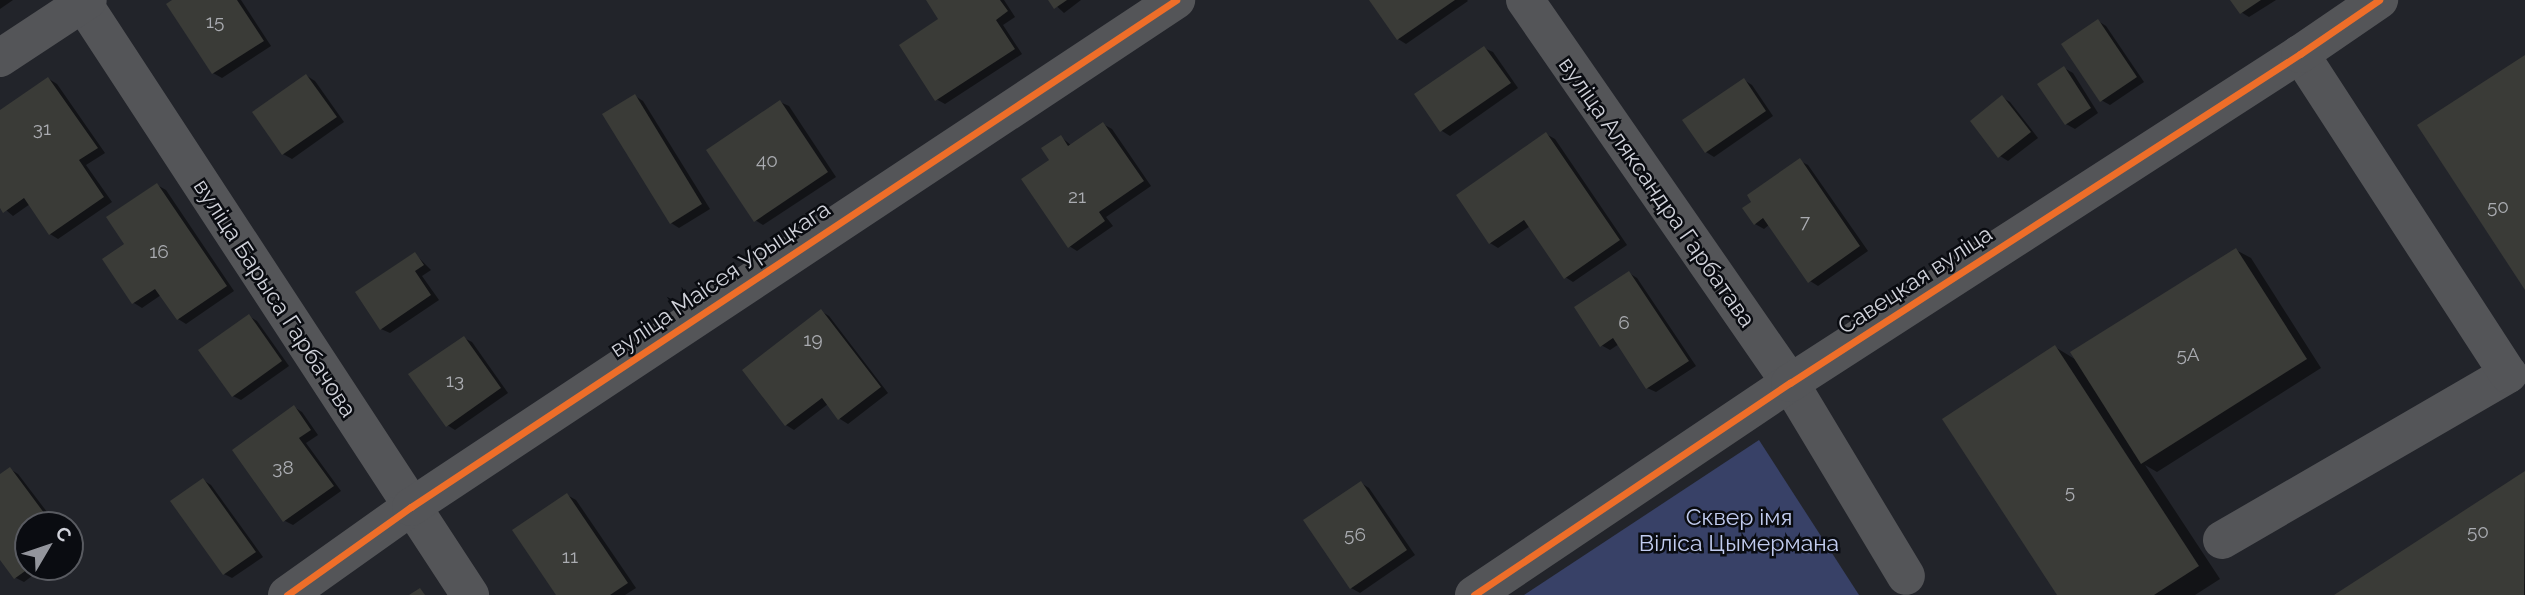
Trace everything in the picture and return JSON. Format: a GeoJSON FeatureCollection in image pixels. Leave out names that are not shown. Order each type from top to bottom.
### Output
{"type":"FeatureCollection","features":[{"type":"Feature","properties":{"kind":"street","name":"вуліца Маісея Урыцкага"},"geometry":{"type":"LineString","coordinates":[[287,595],[411,507],[1176,0]]}},
{"type":"Feature","properties":{"kind":"street","name":"вуліца Аляксандра Гарбатава"},"geometry":{"type":"LineString","coordinates":[[1525,0],[1790,383],[1906,576]]}},
{"type":"Feature","properties":{"kind":"street","name":"Савецкая вуліца"},"geometry":{"type":"LineString","coordinates":[[1474,595],[1790,383],[2300,54],[2379,0]]}},
{"type":"Feature","properties":{"kind":"street","name":"вуліца Барыса Гарбачова"},"geometry":{"type":"LineString","coordinates":[[84,1],[470,595]]}},
{"type":"Feature","properties":{"kind":"street"},"geometry":{"type":"LineString","coordinates":[[0,58],[84,1]]}},
{"type":"Feature","properties":{"kind":"street"},"geometry":{"type":"LineString","coordinates":[[2222,540],[2508,374],[2300,54]]}},
{"type":"Feature","properties":{"kind":"green space","name":"Сквер імя Віліса Цымермана"},"geometry":{"type":"Polygon","coordinates":[[[1759,440],[1859,595],[1524,595],[1759,440]]]}},
{"type":"Feature","properties":{"kind":"building"},"geometry":{"type":"Polygon","coordinates":[[[172,0],[237,0],[264,41],[212,74],[166,4],[172,0]]]}},
{"type":"Feature","properties":{"kind":"building"},"geometry":{"type":"Polygon","coordinates":[[[926,0],[1000,0],[1008,11],[996,20],[1015,49],[935,101],[899,45],[938,19],[926,0]]]}},
{"type":"Feature","properties":{"kind":"building"},"geometry":{"type":"Polygon","coordinates":[[[1048,0],[1067,0],[1054,9],[1048,0]]]}},
{"type":"Feature","properties":{"kind":"building"},"geometry":{"type":"Polygon","coordinates":[[[1369,0],[1455,0],[1397,40],[1369,0]]]}},
{"type":"Feature","properties":{"kind":"building"},"geometry":{"type":"Polygon","coordinates":[[[2230,0],[2261,0],[2240,14],[2230,0]]]}},
{"type":"Feature","properties":{"kind":"building"},"geometry":{"type":"Polygon","coordinates":[[[2098,19],[2137,77],[2100,102],[2061,44],[2098,19]]]}},
{"type":"Feature","properties":{"kind":"building"},"geometry":{"type":"Polygon","coordinates":[[[1484,46],[1511,83],[1440,132],[1414,94],[1484,46]]]}},
{"type":"Feature","properties":{"kind":"building"},"geometry":{"type":"Polygon","coordinates":[[[2525,55],[2525,290],[2417,125],[2525,55]]]}},
{"type":"Feature","properties":{"kind":"building"},"geometry":{"type":"Polygon","coordinates":[[[2064,66],[2091,108],[2065,125],[2037,84],[2064,66]]]}},
{"type":"Feature","properties":{"kind":"building"},"geometry":{"type":"Polygon","coordinates":[[[306,74],[337,117],[282,155],[252,112],[306,74]]]}},
{"type":"Feature","properties":{"kind":"building"},"geometry":{"type":"Polygon","coordinates":[[[48,77],[98,148],[79,160],[104,197],[49,235],[24,198],[3,213],[0,208],[0,110],[48,77]]]}},
{"type":"Feature","properties":{"kind":"building"},"geometry":{"type":"Polygon","coordinates":[[[1744,78],[1766,111],[1705,153],[1682,120],[1744,78]]]}},
{"type":"Feature","properties":{"kind":"building"},"geometry":{"type":"Polygon","coordinates":[[[635,94],[702,204],[670,224],[602,114],[635,94]]]}},
{"type":"Feature","properties":{"kind":"building"},"geometry":{"type":"Polygon","coordinates":[[[2002,95],[2031,132],[1998,158],[1970,121],[2002,95]]]}},
{"type":"Feature","properties":{"kind":"building"},"geometry":{"type":"Polygon","coordinates":[[[780,100],[828,172],[754,222],[706,150],[780,100]]]}},
{"type":"Feature","properties":{"kind":"building"},"geometry":{"type":"Polygon","coordinates":[[[1103,122],[1144,181],[1099,212],[1105,221],[1068,248],[1021,179],[1049,160],[1041,148],[1061,135],[1068,146],[1103,122]]]}},
{"type":"Feature","properties":{"kind":"building"},"geometry":{"type":"Polygon","coordinates":[[[1546,132],[1620,240],[1564,279],[1524,220],[1489,244],[1456,195],[1546,132]]]}},
{"type":"Feature","properties":{"kind":"building"},"geometry":{"type":"Polygon","coordinates":[[[1800,158],[1860,246],[1808,283],[1763,218],[1754,225],[1742,208],[1751,202],[1747,195],[1800,158]]]}},
{"type":"Feature","properties":{"kind":"building"},"geometry":{"type":"Polygon","coordinates":[[[157,183],[227,286],[177,320],[155,289],[132,304],[102,259],[124,244],[106,217],[157,183]]]}},
{"type":"Feature","properties":{"kind":"building"},"geometry":{"type":"Polygon","coordinates":[[[2236,248],[2307,359],[2141,464],[2070,352],[2236,248]]]}},
{"type":"Feature","properties":{"kind":"building"},"geometry":{"type":"Polygon","coordinates":[[[415,252],[424,265],[415,271],[431,295],[380,330],[355,292],[415,252]]]}},
{"type":"Feature","properties":{"kind":"building"},"geometry":{"type":"Polygon","coordinates":[[[1629,271],[1689,361],[1646,389],[1613,338],[1600,347],[1574,307],[1629,271]]]}},
{"type":"Feature","properties":{"kind":"building"},"geometry":{"type":"Polygon","coordinates":[[[821,309],[881,387],[838,420],[822,398],[785,426],[742,370],[821,309]]]}},
{"type":"Feature","properties":{"kind":"building"},"geometry":{"type":"Polygon","coordinates":[[[249,314],[282,361],[232,397],[198,350],[249,314]]]}},
{"type":"Feature","properties":{"kind":"building"},"geometry":{"type":"Polygon","coordinates":[[[464,336],[501,388],[446,427],[408,374],[464,336]]]}},
{"type":"Feature","properties":{"kind":"building"},"geometry":{"type":"Polygon","coordinates":[[[2055,345],[2199,566],[2154,595],[2057,595],[1942,419],[2055,345]]]}},
{"type":"Feature","properties":{"kind":"building"},"geometry":{"type":"Polygon","coordinates":[[[294,405],[311,430],[299,438],[334,486],[283,522],[232,450],[294,405]]]}},
{"type":"Feature","properties":{"kind":"building"},"geometry":{"type":"Polygon","coordinates":[[[10,467],[43,511],[14,511],[14,579],[0,560],[0,474],[10,467]]]}},
{"type":"Feature","properties":{"kind":"building"},"geometry":{"type":"Polygon","coordinates":[[[2525,471],[2524,595],[2334,595],[2525,471]]]}},
{"type":"Feature","properties":{"kind":"building"},"geometry":{"type":"Polygon","coordinates":[[[203,478],[256,552],[223,575],[170,501],[203,478]]]}},
{"type":"Feature","properties":{"kind":"building"},"geometry":{"type":"Polygon","coordinates":[[[1361,481],[1407,550],[1350,589],[1303,520],[1361,481]]]}},
{"type":"Feature","properties":{"kind":"building"},"geometry":{"type":"Polygon","coordinates":[[[567,493],[628,583],[610,595],[556,595],[512,530],[567,493]]]}},
{"type":"Feature","properties":{"kind":"building"},"geometry":{"type":"Polygon","coordinates":[[[420,588],[425,595],[409,595],[420,588]]]}},
{"type":"Feature","properties":{"kind":"cycle path"},"geometry":{"type":"LineString","coordinates":[[287,595],[411,507],[1176,0]]}},
{"type":"Feature","properties":{"kind":"cycle path"},"geometry":{"type":"LineString","coordinates":[[1474,595],[1790,383],[2300,54],[2379,0]]}}]}
